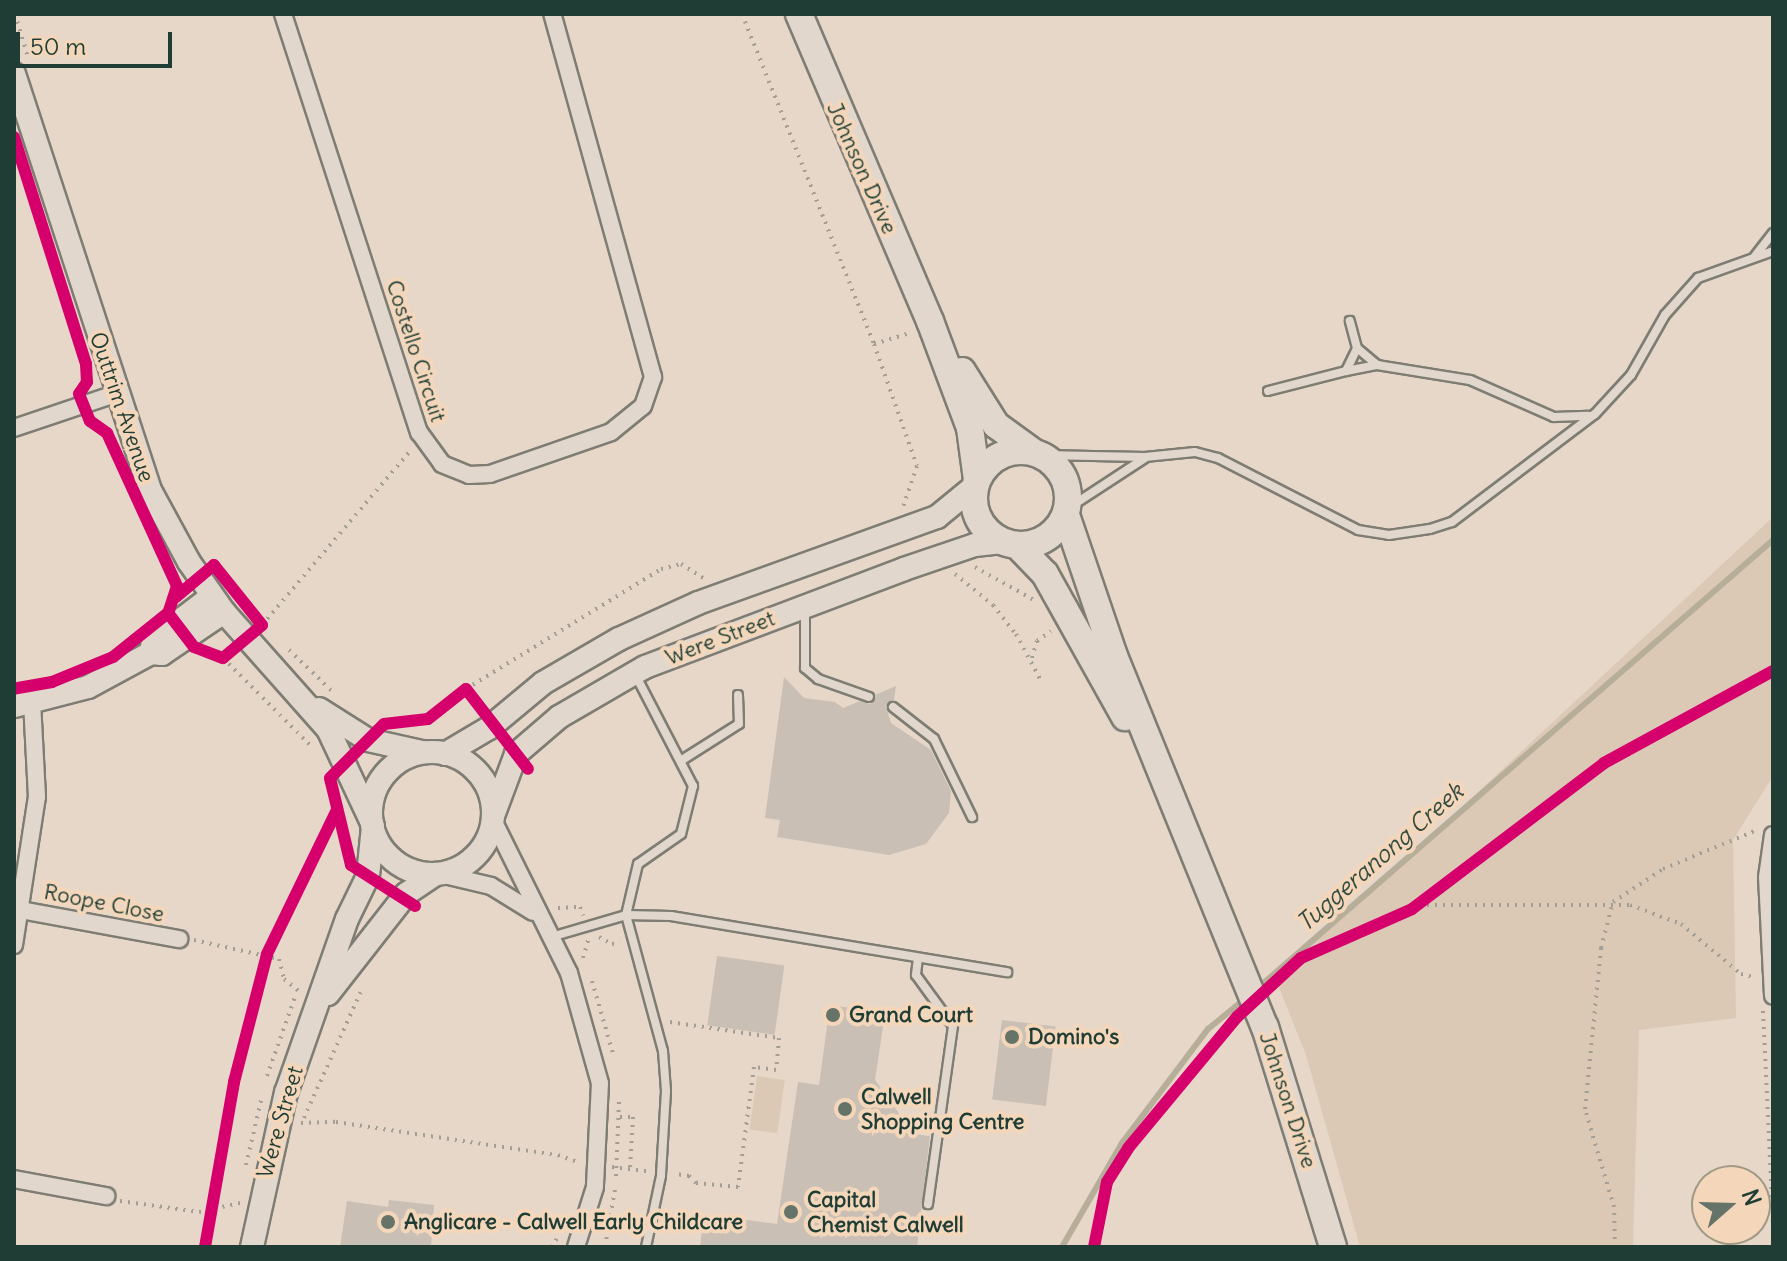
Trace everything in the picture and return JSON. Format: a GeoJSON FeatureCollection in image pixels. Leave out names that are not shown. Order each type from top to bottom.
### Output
{"type":"FeatureCollection","features":[{"type":"Feature","properties":{"kind":"main road","name":"Johnson Drive"},"geometry":{"type":"LineString","coordinates":[[799,14],[919,326],[970,428],[977,482]]}},
{"type":"Feature","properties":{"kind":"main road","name":"Johnson Drive"},"geometry":{"type":"LineString","coordinates":[[919,326],[996,425],[1037,453]]}},
{"type":"Feature","properties":{"kind":"main road"},"geometry":{"type":"LineString","coordinates":[[1037,453],[1066,481],[1066,512],[1041,541],[1011,543],[977,515],[977,482],[996,458],[1037,453]]}},
{"type":"Feature","properties":{"kind":"main road","name":"Johnson Drive"},"geometry":{"type":"LineString","coordinates":[[1066,512],[1114,656],[1265,1027],[1333,1247]]}},
{"type":"Feature","properties":{"kind":"main road","name":"Johnson Drive"},"geometry":{"type":"LineString","coordinates":[[1011,543],[1045,574],[1182,821]]}},
{"type":"Feature","properties":{"kind":"street","name":"Costello Circuit"},"geometry":{"type":"LineString","coordinates":[[283,14],[423,440],[451,469],[490,474],[611,432],[629,422],[648,397],[652,366],[552,14]]}},
{"type":"Feature","properties":{"kind":"street","name":"Outtrim Avenue"},"geometry":{"type":"LineString","coordinates":[[14,74],[115,394],[151,492],[218,604],[254,632],[328,729],[372,825]]}},
{"type":"Feature","properties":{"kind":"street"},"geometry":{"type":"LineString","coordinates":[[14,428],[115,394]]}},
{"type":"Feature","properties":{"kind":"street","name":"Were Street"},"geometry":{"type":"LineString","coordinates":[[435,753],[494,725],[543,683],[619,639],[698,603],[937,517],[977,482]]}},
{"type":"Feature","properties":{"kind":"street","name":"Were Street"},"geometry":{"type":"LineString","coordinates":[[493,818],[516,754],[559,717],[634,673],[805,606],[975,545],[1011,543]]}},
{"type":"Feature","properties":{"kind":"street"},"geometry":{"type":"LineString","coordinates":[[23,704],[88,687],[151,653],[162,654],[186,637],[218,604]]}},
{"type":"Feature","properties":{"kind":"street"},"geometry":{"type":"LineString","coordinates":[[151,653],[153,641],[218,604]]}},
{"type":"Feature","properties":{"kind":"street","name":"Outtrim Avenue"},"geometry":{"type":"LineString","coordinates":[[305,699],[368,740],[435,753]]}},
{"type":"Feature","properties":{"kind":"street","name":"Roope Close"},"geometry":{"type":"LineString","coordinates":[[14,945],[37,797],[23,704]]}},
{"type":"Feature","properties":{"kind":"street"},"geometry":{"type":"LineString","coordinates":[[535,913],[491,886],[414,871],[392,858],[372,825],[374,796],[388,771],[435,753],[466,762],[484,781],[493,818],[582,1008],[600,1083],[595,1187],[576,1247]]}},
{"type":"Feature","properties":{"kind":"street"},"geometry":{"type":"LineString","coordinates":[[438,874],[476,856],[493,818]]}},
{"type":"Feature","properties":{"kind":"street","name":"Were Street"},"geometry":{"type":"LineString","coordinates":[[252,1247],[279,1118],[322,1002],[347,919],[368,876],[372,825]]}},
{"type":"Feature","properties":{"kind":"street"},"geometry":{"type":"LineString","coordinates":[[1768,1002],[1771,923],[1767,877],[1769,835]]}},
{"type":"Feature","properties":{"kind":"street","name":"Were Street"},"geometry":{"type":"LineString","coordinates":[[322,1002],[403,898],[438,874]]}},
{"type":"Feature","properties":{"kind":"street","name":"Roope Close"},"geometry":{"type":"LineString","coordinates":[[21,910],[179,939]]}},
{"type":"Feature","properties":{"kind":"street"},"geometry":{"type":"LineString","coordinates":[[14,1179],[106,1196]]}},
{"type":"Feature","properties":{"kind":"lane"},"geometry":{"type":"LineString","coordinates":[[1755,257],[1773,233]]}},
{"type":"Feature","properties":{"kind":"lane"},"geometry":{"type":"LineString","coordinates":[[1037,453],[1145,457],[1177,452],[1218,458],[1347,525],[1389,535],[1452,522],[1595,414],[1631,375],[1665,315],[1698,278],[1773,251]]}},
{"type":"Feature","properties":{"kind":"lane"},"geometry":{"type":"LineString","coordinates":[[1350,321],[1357,348],[1377,365]]}},
{"type":"Feature","properties":{"kind":"lane"},"geometry":{"type":"LineString","coordinates":[[1346,371],[1357,348]]}},
{"type":"Feature","properties":{"kind":"lane"},"geometry":{"type":"LineString","coordinates":[[1268,391],[1377,365],[1470,380],[1554,417],[1573,420],[1595,414]]}},
{"type":"Feature","properties":{"kind":"lane"},"geometry":{"type":"LineString","coordinates":[[1066,512],[1145,457]]}},
{"type":"Feature","properties":{"kind":"lane"},"geometry":{"type":"LineString","coordinates":[[805,606],[805,668],[818,679],[869,697]]}},
{"type":"Feature","properties":{"kind":"lane"},"geometry":{"type":"LineString","coordinates":[[634,673],[682,760],[693,796],[681,834],[638,864],[626,915],[630,939],[656,1021],[666,1091],[662,1173],[646,1247]]}},
{"type":"Feature","properties":{"kind":"lane"},"geometry":{"type":"LineString","coordinates":[[682,760],[739,724],[738,695]]}},
{"type":"Feature","properties":{"kind":"lane"},"geometry":{"type":"LineString","coordinates":[[893,707],[934,739],[972,817]]}},
{"type":"Feature","properties":{"kind":"lane"},"geometry":{"type":"LineString","coordinates":[[551,937],[626,915],[726,924],[1007,972]]}},
{"type":"Feature","properties":{"kind":"lane"},"geometry":{"type":"LineString","coordinates":[[918,958],[916,975],[953,1026],[928,1204]]}},
{"type":"Feature","properties":{"kind":"path"},"geometry":{"type":"LineString","coordinates":[[742,14],[874,344],[917,466],[910,498],[894,516]]}},
{"type":"Feature","properties":{"kind":"path"},"geometry":{"type":"LineString","coordinates":[[874,344],[919,326]]}},
{"type":"Feature","properties":{"kind":"path"},"geometry":{"type":"LineString","coordinates":[[223,658],[254,632],[393,468],[423,440]]}},
{"type":"Feature","properties":{"kind":"path"},"geometry":{"type":"LineString","coordinates":[[494,725],[462,693],[502,662],[661,569],[681,564],[713,584]]}},
{"type":"Feature","properties":{"kind":"path"},"geometry":{"type":"LineString","coordinates":[[1040,679],[1032,660],[993,605],[952,571],[972,566],[1045,607]]}},
{"type":"Feature","properties":{"kind":"path"},"geometry":{"type":"LineString","coordinates":[[252,613],[254,632]]}},
{"type":"Feature","properties":{"kind":"path"},"geometry":{"type":"LineString","coordinates":[[1032,660],[1037,641],[1070,619]]}},
{"type":"Feature","properties":{"kind":"path"},"geometry":{"type":"LineString","coordinates":[[254,632],[272,635]]}},
{"type":"Feature","properties":{"kind":"path"},"geometry":{"type":"LineString","coordinates":[[186,637],[194,647],[223,658],[317,754]]}},
{"type":"Feature","properties":{"kind":"path"},"geometry":{"type":"LineString","coordinates":[[283,645],[336,694]]}},
{"type":"Feature","properties":{"kind":"path"},"geometry":{"type":"LineString","coordinates":[[1615,1247],[1614,1207],[1585,1109],[1601,948],[1613,902],[1663,869],[1767,827],[1769,835]]}},
{"type":"Feature","properties":{"kind":"path"},"geometry":{"type":"LineString","coordinates":[[1401,914],[1441,889]]}},
{"type":"Feature","properties":{"kind":"path"},"geometry":{"type":"LineString","coordinates":[[1419,905],[1613,902],[1681,924],[1741,974],[1761,977]]}},
{"type":"Feature","properties":{"kind":"path"},"geometry":{"type":"LineString","coordinates":[[556,907],[580,907]]}},
{"type":"Feature","properties":{"kind":"path"},"geometry":{"type":"LineString","coordinates":[[591,937],[612,944],[630,939]]}},
{"type":"Feature","properties":{"kind":"path"},"geometry":{"type":"LineString","coordinates":[[179,939],[216,941],[235,950],[267,954],[279,959],[284,979],[297,991]]}},
{"type":"Feature","properties":{"kind":"path"},"geometry":{"type":"LineString","coordinates":[[264,969],[274,941]]}},
{"type":"Feature","properties":{"kind":"path"},"geometry":{"type":"LineString","coordinates":[[300,1132],[367,980]]}},
{"type":"Feature","properties":{"kind":"path"},"geometry":{"type":"LineString","coordinates":[[1768,1002],[1773,1224]]}},
{"type":"Feature","properties":{"kind":"path"},"geometry":{"type":"LineString","coordinates":[[617,1167],[689,1176],[696,1183],[738,1187],[754,1067],[776,1070],[779,1038],[656,1021]]}},
{"type":"Feature","properties":{"kind":"path"},"geometry":{"type":"LineString","coordinates":[[256,1115],[303,1123],[352,1125],[558,1155],[581,1163],[582,1149]]}},
{"type":"Feature","properties":{"kind":"path"},"geometry":{"type":"LineString","coordinates":[[620,1117],[633,1117],[630,1169]]}},
{"type":"Feature","properties":{"kind":"path"},"geometry":{"type":"LineString","coordinates":[[106,1196],[139,1208],[209,1217],[239,1202],[259,1207]]}},
{"type":"Feature","properties":{"kind":"path"},"geometry":{"type":"LineString","coordinates":[[209,1217],[212,1197]]}},
{"type":"Feature","properties":{"kind":"shaded area"},"geometry":{"type":"Polygon","coordinates":[[[1773,517],[1773,776],[1733,840],[1736,1018],[1639,1030],[1633,1247],[1360,1247],[1306,1055],[1274,975],[1346,915],[1773,517]]]}},
{"type":"Feature","properties":{"kind":"shaded area"},"geometry":{"type":"Polygon","coordinates":[[[757,1076],[785,1080],[777,1133],[749,1129],[757,1076]]]}},
{"type":"Feature","properties":{"kind":"building"},"geometry":{"type":"Polygon","coordinates":[[[784,677],[804,698],[835,702],[843,708],[860,701],[871,704],[875,695],[896,686],[894,700],[886,707],[891,723],[931,750],[951,791],[949,813],[926,844],[889,855],[777,837],[780,820],[765,818],[784,677]]]}},
{"type":"Feature","properties":{"kind":"building"},"geometry":{"type":"Polygon","coordinates":[[[717,956],[784,965],[775,1035],[707,1025],[717,956]]]}},
{"type":"Feature","properties":{"kind":"building","name":"Calwell Shopping Centre"},"geometry":{"type":"Polygon","coordinates":[[[830,1005],[885,1013],[875,1080],[914,1134],[930,1136],[917,1247],[700,1247],[704,1214],[777,1224],[798,1082],[819,1085],[830,1005]]]}},
{"type":"Feature","properties":{"kind":"building"},"geometry":{"type":"Polygon","coordinates":[[[1002,1020],[1056,1027],[1046,1106],[992,1099],[1002,1020]]]}},
{"type":"Feature","properties":{"kind":"building","name":"Anglicare - Calwell Early Childcare"},"geometry":{"type":"Polygon","coordinates":[[[389,1200],[434,1205],[431,1247],[340,1247],[347,1201],[388,1207],[389,1200]]]}},
{"type":"Feature","properties":{"kind":"waterway","name":"Tuggeranong Creek"},"geometry":{"type":"LineString","coordinates":[[1258,988],[1773,540]]}},
{"type":"Feature","properties":{"kind":"waterway","name":"Tuggeranong Creek"},"geometry":{"type":"LineString","coordinates":[[1062,1247],[1122,1143],[1208,1029],[1246,998]]}},
{"type":"Feature","properties":{"kind":"cycle path"},"geometry":{"type":"LineString","coordinates":[[14,137],[86,364],[87,382],[79,394],[90,421],[107,433],[177,586],[168,613],[113,657],[52,682],[14,689]]}},
{"type":"Feature","properties":{"kind":"cycle path"},"geometry":{"type":"LineString","coordinates":[[168,613],[194,647],[223,658],[262,625],[214,565],[176,597]]}},
{"type":"Feature","properties":{"kind":"cycle path"},"geometry":{"type":"LineString","coordinates":[[1094,1247],[1107,1182],[1129,1147],[1237,1017],[1301,958],[1412,909],[1604,763],[1773,671]]}},
{"type":"Feature","properties":{"kind":"cycle path"},"geometry":{"type":"LineString","coordinates":[[415,906],[351,865],[330,778],[384,724],[428,719],[466,689],[528,769]]}},
{"type":"Feature","properties":{"kind":"cycle path"},"geometry":{"type":"LineString","coordinates":[[205,1247],[234,1082],[267,954],[337,810]]}},
{"type":"Feature","properties":{"kind":"place","name":"Grand Court"},"geometry":{"type":"Point","coordinates":[833,1015]}},
{"type":"Feature","properties":{"kind":"place","name":"Domino's"},"geometry":{"type":"Point","coordinates":[1012,1037]}},
{"type":"Feature","properties":{"kind":"place","name":"Calwell Shopping Centre"},"geometry":{"type":"Point","coordinates":[845,1109]}},
{"type":"Feature","properties":{"kind":"place","name":"Capital Chemist Calwell"},"geometry":{"type":"Point","coordinates":[791,1212]}},
{"type":"Feature","properties":{"kind":"place","name":"Anglicare - Calwell Early Childcare"},"geometry":{"type":"Point","coordinates":[388,1222]}}]}
